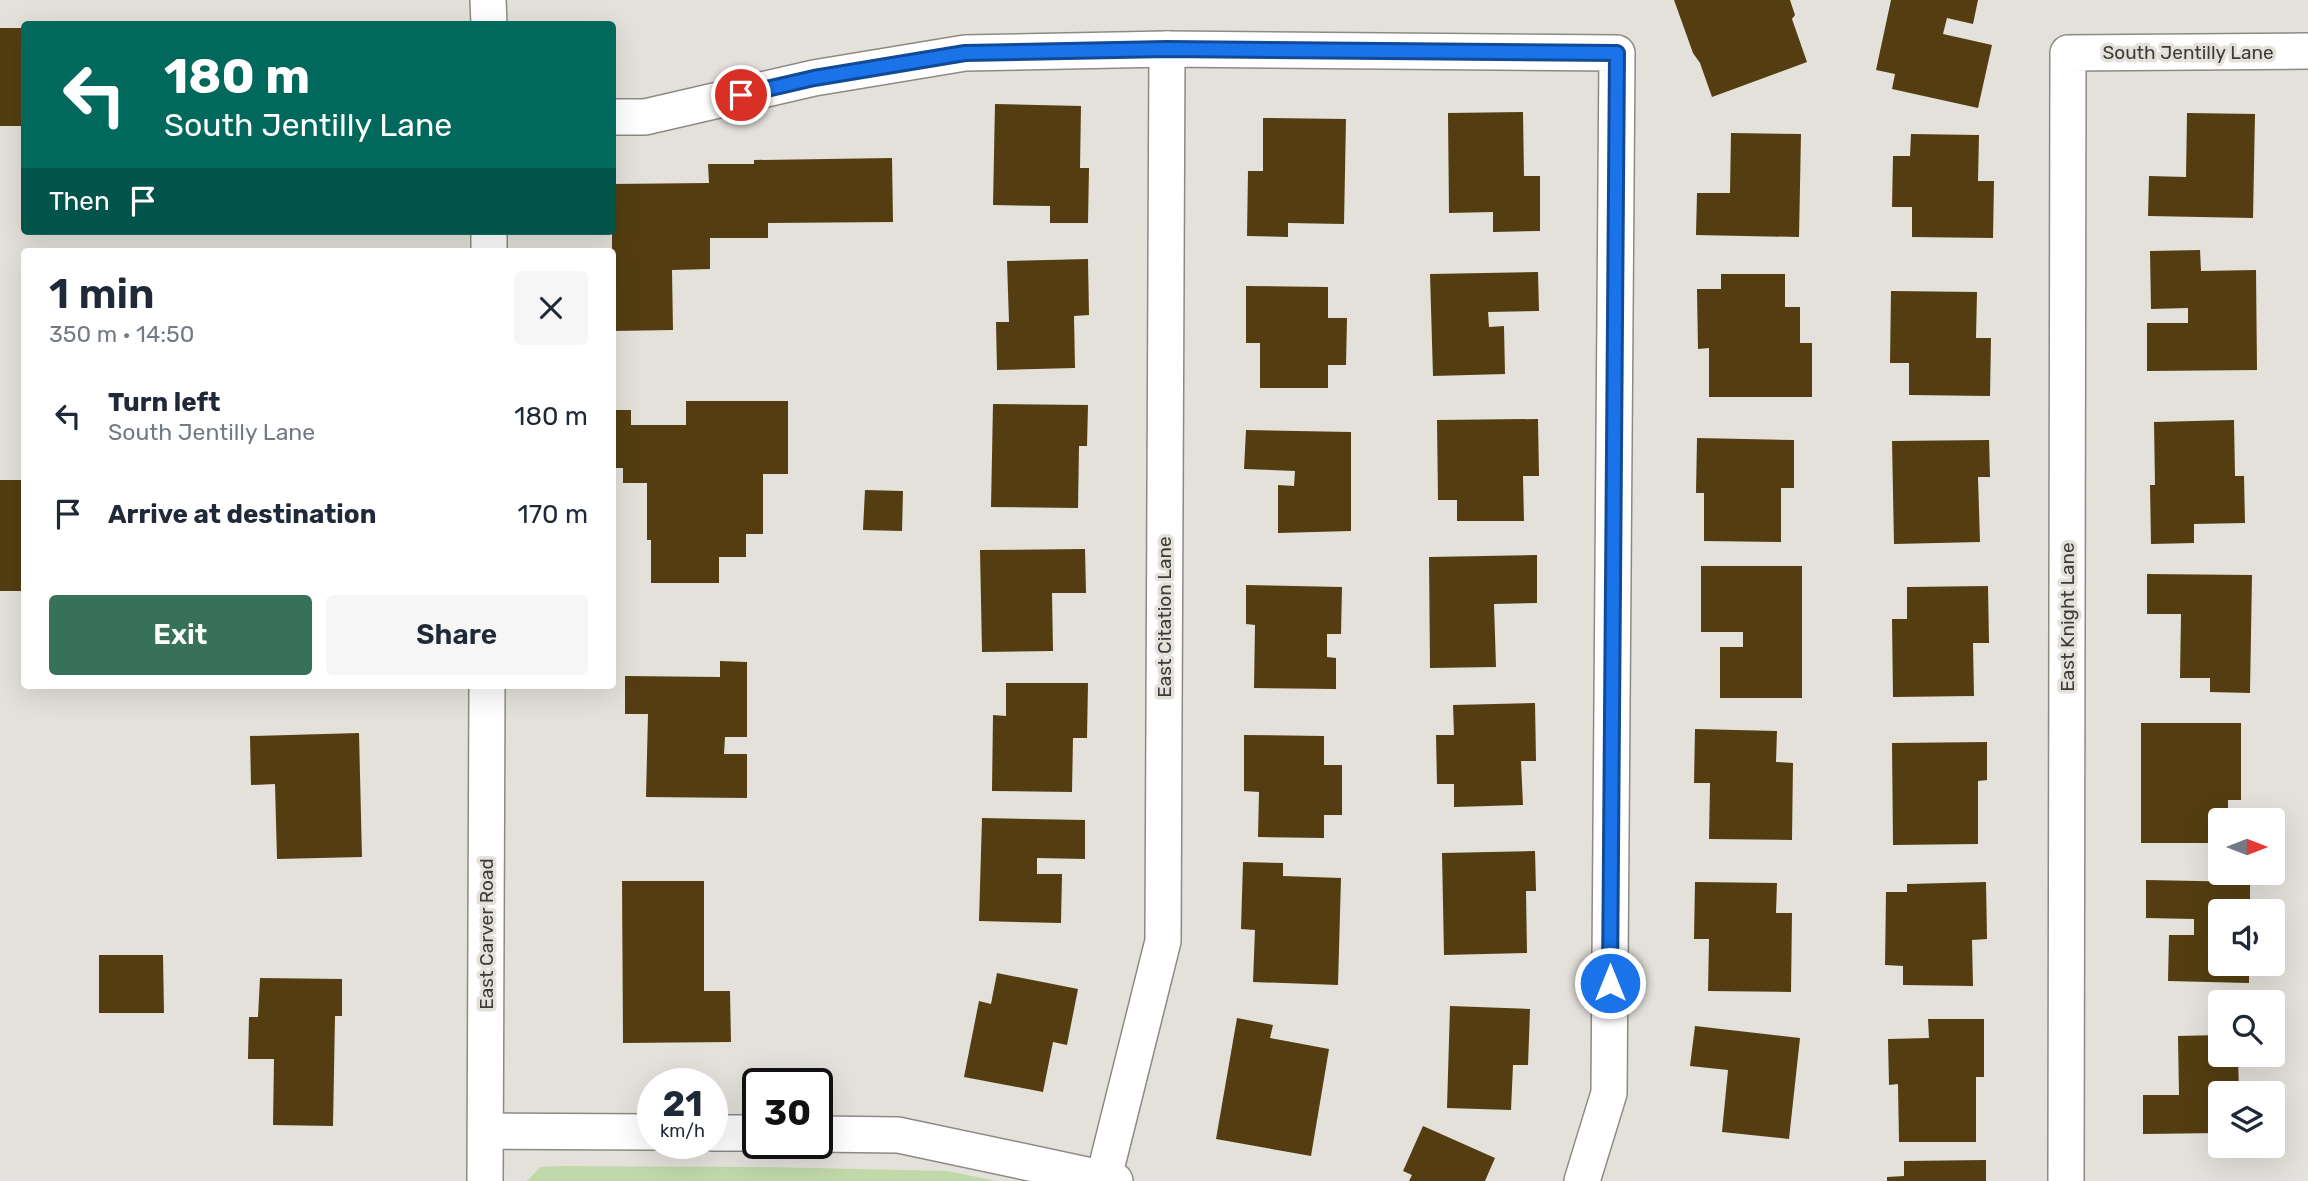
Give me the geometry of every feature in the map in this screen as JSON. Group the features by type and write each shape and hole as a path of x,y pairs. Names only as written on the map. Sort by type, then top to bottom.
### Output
{"street":[{"path":"488,0 489,21"},
{"path":"616,117 645,117 814,78 965,53 1167,49 1617,53 1609,1093 1582,1181"},
{"name":"East Citation Lane","path":"1109,1179 1163,941 1167,49"},
{"name":"South Jentilly Lane","path":"2068,53 2308,51"},
{"name":"East Knight Lane","path":"2066,1181 2068,53"},
{"name":"East Carver Road","path":"485,1181 487,689"},
{"path":"486,1131 637,1132"},
{"path":"833,1134 898,1135 1109,1179"}],"green space":[{"path":"540,1167 948,1171 996,1181 527,1181"}],"building":[{"path":"1674,0 1790,0 1795,15 1792,19 1807,62 1712,97"},
{"path":"1891,0 1978,0 1973,24 1947,18 1943,34 1992,45 1978,108 1892,89 1895,74 1876,70"},
{"path":"0,28 21,28 21,126 0,126"},
{"path":"995,104 1081,106 1080,168 1089,168 1088,223 1050,223 1050,206 993,205"},
{"path":"1523,112 1524,176 1540,176 1540,231 1493,232 1493,212 1449,213 1448,113"},
{"path":"2187,113 2255,114 2253,218 2148,216 2149,176 2186,177"},
{"path":"1263,118 1346,119 1344,224 1288,223 1288,237 1247,236 1248,171 1263,171"},
{"path":"1731,133 1801,134 1799,237 1696,235 1697,193 1730,193"},
{"path":"1911,134 1979,135 1978,181 1994,181 1993,238 1912,237 1912,207 1892,207 1893,156 1910,156"},
{"path":"892,158 893,222 768,223 768,238 710,238 710,269 672,270 673,330 616,331 616,248 612,248 612,235 616,235 616,184 709,183 708,164 754,164 754,160"},
{"path":"2200,250 2201,271 2256,270 2257,370 2147,371 2147,323 2188,323 2188,308 2151,309 2150,251"},
{"path":"1088,259 1089,315 1074,316 1075,368 997,370 996,322 1009,322 1007,261"},
{"path":"1538,272 1539,311 1488,312 1489,327 1504,326 1505,374 1433,376 1430,274"},
{"path":"1721,274 1785,274 1785,307 1800,307 1800,343 1812,343 1812,397 1709,397 1709,348 1698,349 1697,289 1721,289"},
{"path":"1246,286 1328,287 1328,318 1347,318 1346,365 1328,365 1328,388 1260,388 1260,343 1246,343"},
{"path":"1891,291 1977,292 1976,338 1991,338 1990,396 1909,395 1909,363 1890,363"},
{"path":"686,401 788,401 788,474 763,474 763,534 746,534 746,557 719,557 719,583 651,583 651,540 647,540 647,483 623,483 623,468 616,468 616,410 631,410 631,425 686,425"},
{"path":"993,404 1088,405 1087,446 1079,446 1078,508 991,507"},
{"path":"1538,419 1539,476 1523,476 1524,521 1457,521 1457,500 1438,500 1437,420"},
{"path":"2234,420 2235,476 2244,476 2245,523 2194,524 2194,543 2151,544 2150,485 2155,485 2154,422"},
{"path":"1246,430 1351,432 1351,531 1278,533 1278,485 1294,486 1295,471 1244,469"},
{"path":"1697,438 1794,440 1794,488 1781,488 1781,542 1704,541 1704,493 1696,493"},
{"path":"1989,440 1990,477 1978,477 1980,542 1894,544 1892,441"},
{"path":"0,480 21,480 21,591 0,591"},
{"path":"865,490 903,491 902,531 863,530"},
{"path":"1085,549 1086,593 1052,593 1053,651 982,652 980,550"},
{"path":"1537,555 1537,603 1494,604 1496,667 1430,668 1429,557"},
{"path":"1701,566 1802,566 1802,698 1720,698 1720,647 1743,647 1743,632 1701,632"},
{"path":"2147,574 2252,575 2250,693 2210,692 2210,678 2180,678 2181,614 2147,614"},
{"path":"1246,585 1342,587 1341,634 1327,634 1327,657 1336,658 1336,689 1254,688 1255,625 1246,624"},
{"path":"1988,586 1989,643 1973,643 1974,696 1893,697 1892,619 1907,619 1907,587"},
{"path":"720,661 747,662 747,737 725,737 724,754 747,754 747,798 646,797 648,714 625,714 625,676 720,677"},
{"path":"1006,683 1088,683 1087,738 1073,738 1072,792 992,791 993,715 1006,716"},
{"path":"1535,703 1536,761 1521,761 1523,805 1454,807 1454,784 1437,784 1436,735 1454,735 1453,705"},
{"path":"2141,723 2241,723 2241,800 2228,800 2228,808 2208,808 2208,843 2141,843"},
{"path":"1695,729 1777,731 1776,762 1793,763 1792,840 1709,839 1710,783 1694,783"},
{"path":"359,733 362,857 277,859 275,784 251,785 250,736"},
{"path":"1244,735 1324,736 1324,765 1342,765 1342,815 1324,815 1324,838 1258,837 1259,792 1244,791"},
{"path":"1987,742 1987,780 1978,781 1978,844 1893,845 1892,743"},
{"path":"982,818 1085,820 1085,859 1037,858 1037,874 1062,874 1061,923 979,921"},
{"path":"1535,851 1536,891 1526,891 1527,953 1444,955 1442,853"},
{"path":"1243,862 1283,863 1283,876 1341,878 1338,985 1253,982 1255,930 1241,929"},
{"path":"2146,880 2208,881 2208,886 2250,886 2250,899 2208,899 2208,976 2249,976 2249,983 2168,981 2169,935 2194,935 2194,919 2146,918"},
{"path":"622,881 704,881 704,991 730,991 731,1042 623,1043"},
{"path":"1695,882 1777,883 1776,913 1792,913 1791,992 1708,991 1709,939 1694,939"},
{"path":"1986,882 1987,939 1972,940 1973,986 1903,985 1903,966 1885,965 1886,892 1907,892 1907,884"},
{"path":"99,955 163,955 164,1013 99,1013"},
{"path":"997,973 1078,989 1067,1045 1053,1042 1043,1092 964,1077 979,1001 991,1004"},
{"path":"260,978 342,979 342,1016 335,1016 333,1126 273,1125 274,1059 248,1059 249,1017 258,1017"},
{"path":"1450,1006 1530,1009 1528,1065 1513,1065 1511,1110 1447,1108"},
{"path":"1237,1018 1273,1025 1270,1038 1329,1049 1311,1156 1216,1139"},
{"path":"1928,1019 1984,1019 1984,1077 1976,1077 1976,1142 1899,1142 1898,1084 1889,1085 1888,1039 1929,1038"},
{"path":"1695,1026 1800,1038 1789,1139 1722,1132 1728,1070 1690,1066"},
{"path":"2208,1035 2208,1067 2238,1067 2239,1081 2208,1081 2208,1133 2143,1134 2143,1095 2179,1095 2178,1036"},
{"path":"1423,1126 1495,1158 1485,1181 1409,1181 1412,1175 1403,1171"},
{"path":"1986,1160 1986,1181 1887,1181 1887,1177 1904,1176 1904,1161"}],"route":[{"path":"741,95 814,78 965,53 1167,49 1617,53 1610,983"}]}
